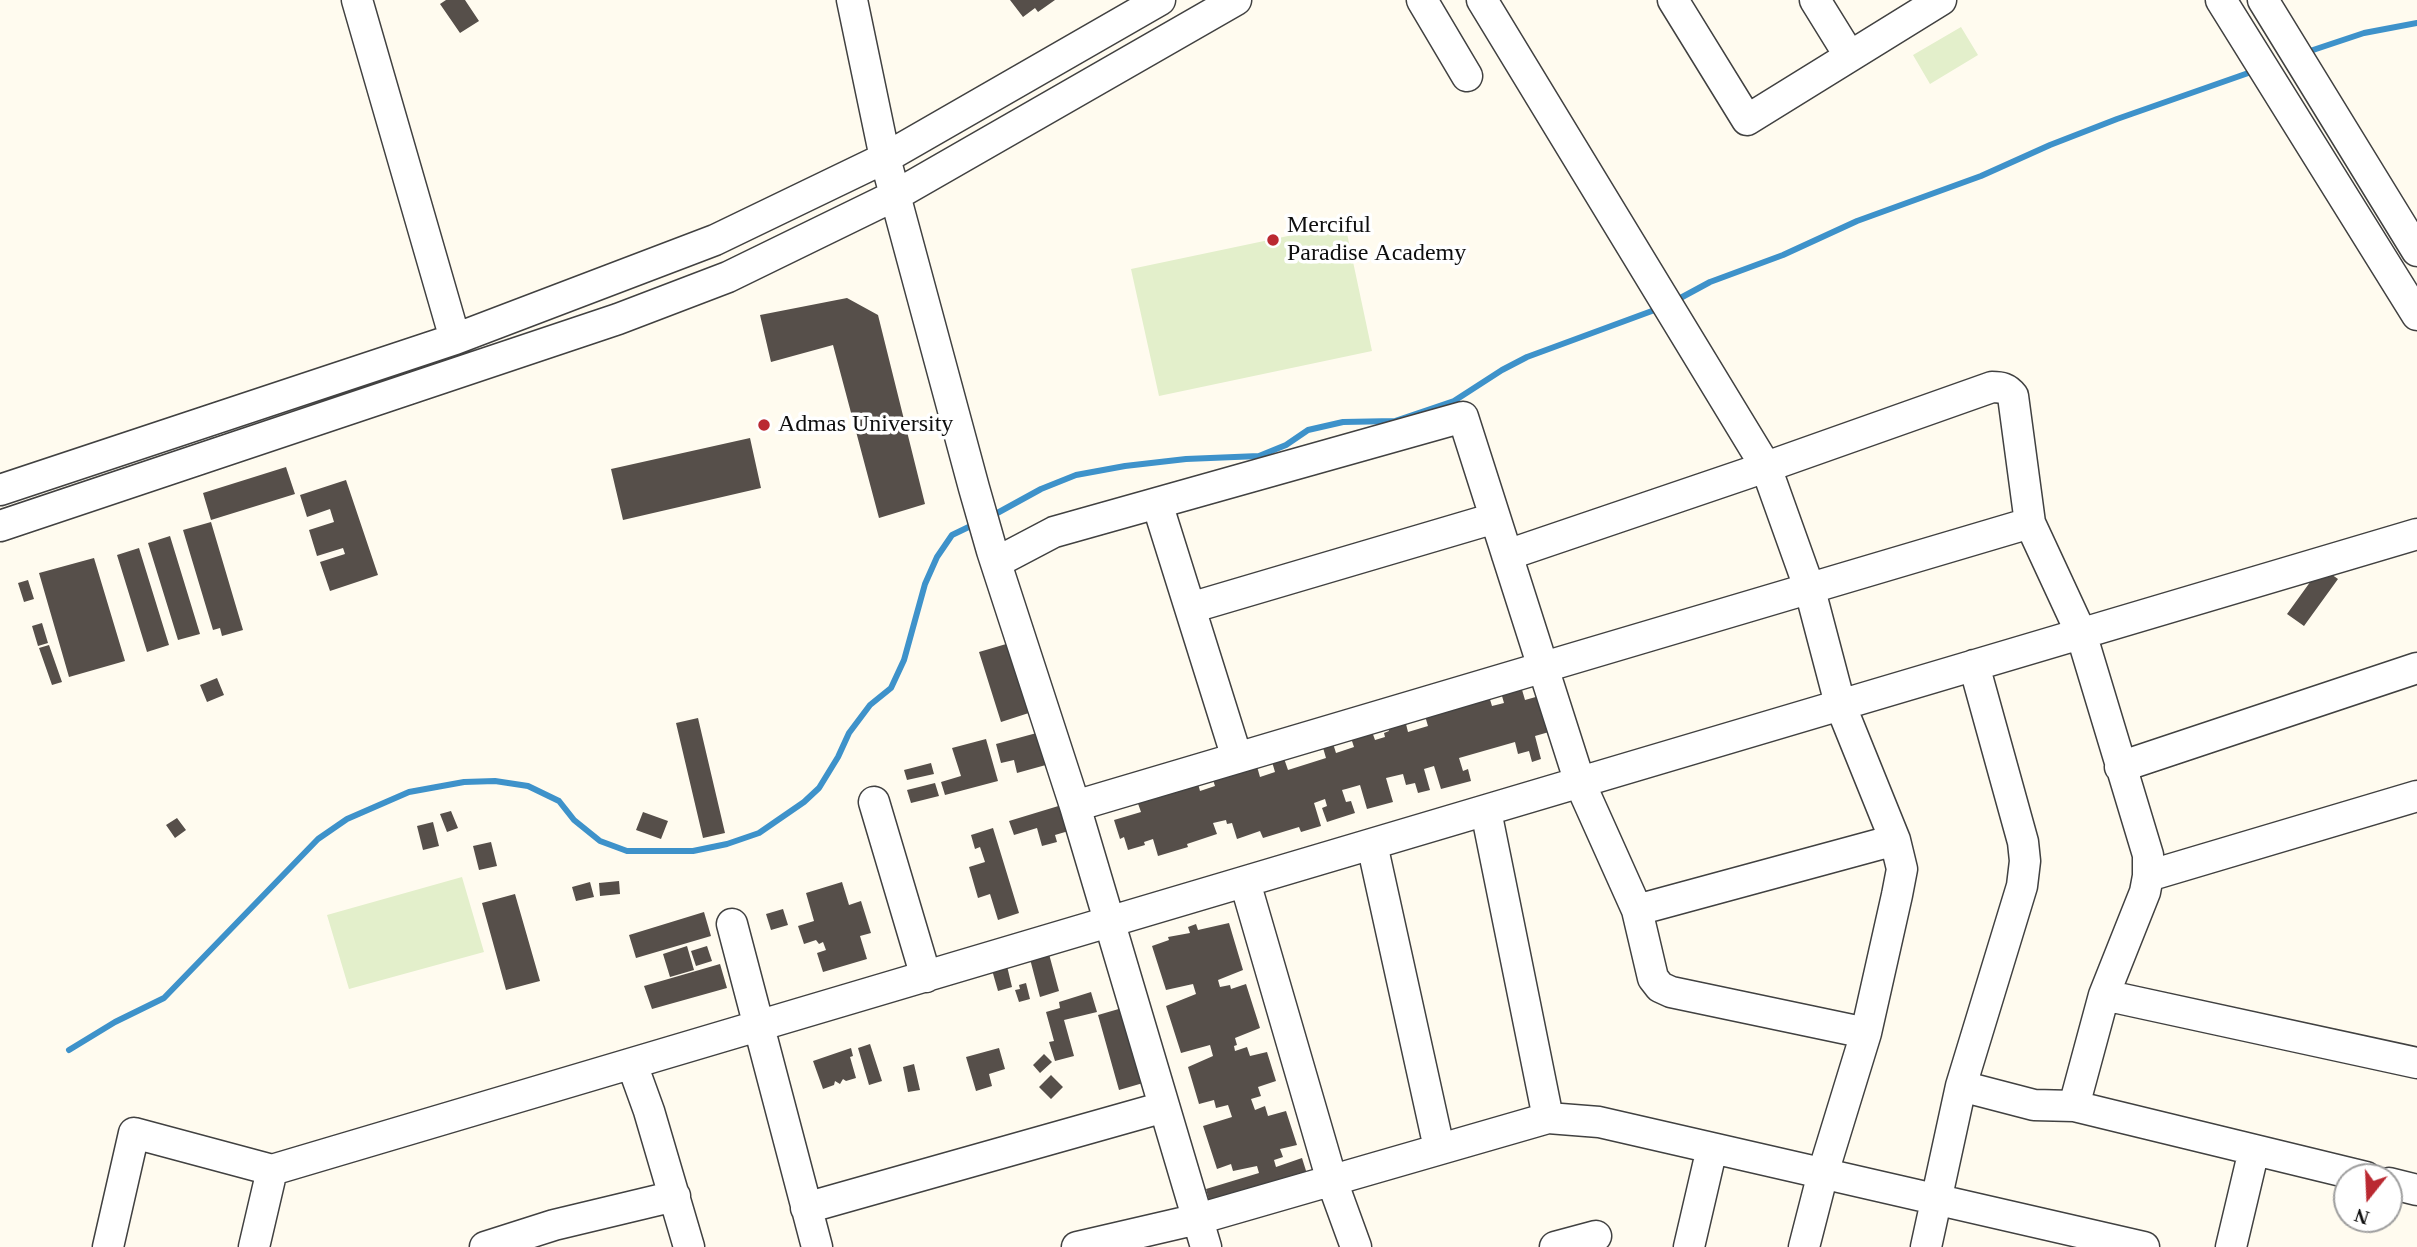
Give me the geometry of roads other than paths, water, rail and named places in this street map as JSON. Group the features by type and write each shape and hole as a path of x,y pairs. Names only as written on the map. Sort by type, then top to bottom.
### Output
{"street":[{"path":"357,0 455,339"},
{"path":"852,0 885,158 974,488 1076,806 1206,1247"},
{"path":"0,490 455,339 715,240 885,158 1160,0"},
{"path":"0,526 618,319 729,277 896,195 1200,9 1236,0"},
{"path":"1422,0 1467,76"},
{"path":"1482,0 1766,467 1810,590 1840,704 1895,840 1902,869 1866,1033 1822,1173 1804,1247"},
{"path":"1673,0 1747,120 1941,0"},
{"path":"1815,0 1849,55"},
{"path":"2221,0 2417,315"},
{"path":"2270,10 2417,251"},
{"path":"1507,555 1992,387 2001,387 2013,396 2030,523 2081,633 2148,855 2148,876 2144,892 2104,995 2074,1107"},
{"path":"995,556 1054,531 1463,417 1580,783 1637,910 1653,978 1660,987 1671,992 1866,1033"},
{"path":"1157,503 1237,758"},
{"path":"1190,608 1495,518"},
{"path":"1076,806 2030,523"},
{"path":"108,1247 134,1133 272,1170 2417,534"},
{"path":"1926,1247 1961,1086 2022,886 2025,861 2023,842 1974,665"},
{"path":"2120,767 2417,668"},
{"path":"2148,876 2417,796"},
{"path":"874,802 926,977"},
{"path":"1486,811 1548,1118"},
{"path":"1637,910 1895,840"},
{"path":"1372,844 1439,1148"},
{"path":"1245,882 1332,1181 1356,1247"},
{"path":"732,924 817,1247"},
{"path":"2104,995 2417,1063"},
{"path":"632,1063 689,1247"},
{"path":"1961,1086 2034,1105 2074,1107 2333,1169"},
{"path":"806,1208 1164,1107"},
{"path":"1077,1247 1198,1219 1548,1118 1599,1122 1937,1199 2050,1236 2144,1247"},
{"path":"1689,1247 1712,1148"},
{"path":"2231,1247 2255,1150"},
{"path":"254,1247 272,1170"},
{"path":"485,1247 556,1236 675,1196"},
{"path":"1555,1247 1596,1236"}],"waterway":[{"path":"2304,53 2364,33 2417,23"},
{"path":"1673,302 1710,282 1783,255 1857,221 1981,176 2117,119 2254,71"},
{"path":"990,517 1041,489 1076,475 1186,459 1259,456 1286,445 1308,430 1343,422 1395,421 1454,401 1527,357 1660,308"},
{"path":"69,1050 115,1022 164,998 318,839 347,819 409,792 464,782 495,781 528,786 559,801 574,820 600,841 627,851 693,851 727,844 759,833 804,802 819,788 849,733 870,705 891,688 904,660 925,584 937,557 952,535 977,523"}],"place":[{"name":"Merciful Paradise Academy","path":"1273,240"},
{"name":"Admas University","path":"764,425"}]}
